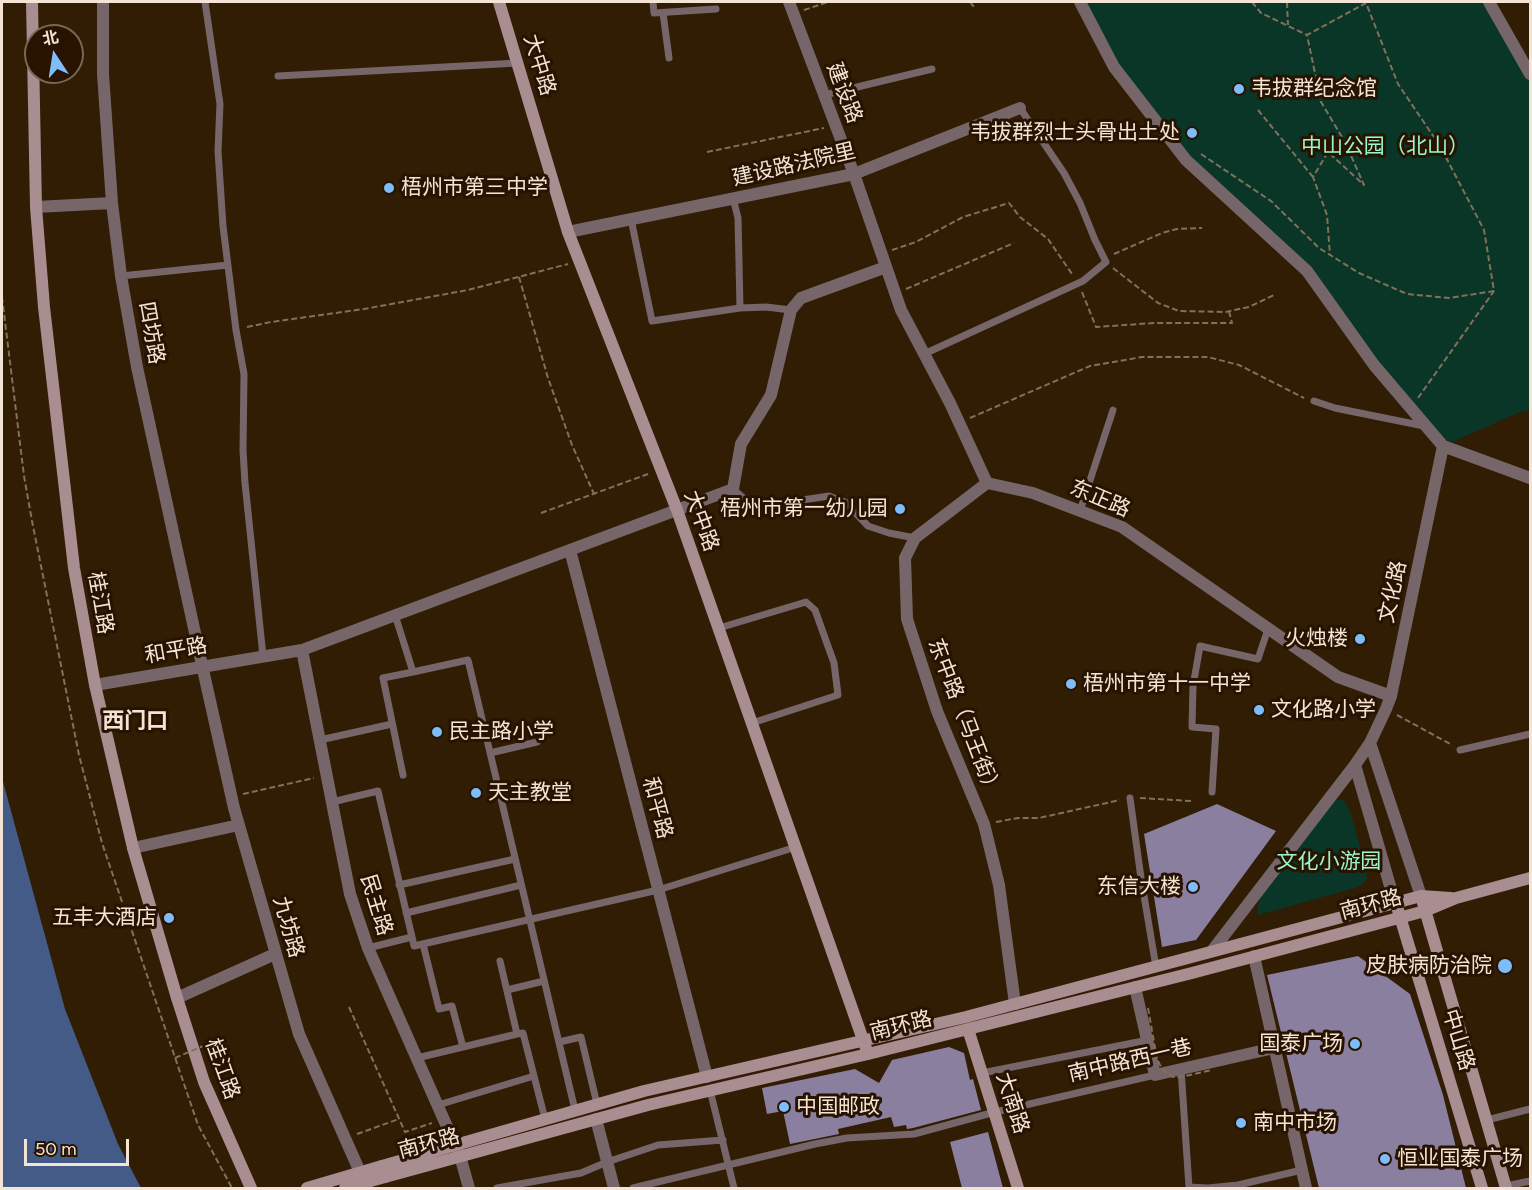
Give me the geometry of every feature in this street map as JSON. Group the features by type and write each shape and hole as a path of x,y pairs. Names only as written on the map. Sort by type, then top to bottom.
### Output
{"main road":[{"name":"桂江路","path":"32,2 36,207 44,308 74,568 95,685 133,848 177,998 204,1082 251,1188"},
{"name":"大中路","path":"500,2 568,231 677,510 865,1040 868,1054"},
{"path":"1456,898 1530,878"},
{"name":"南环路","path":"458,1151 544,1119 597,1104 1015,1004 1420,896 1456,898"},
{"name":"中山路","path":"1420,896 1506,1187"},
{"name":"南环路","path":"384,1172 458,1151 868,1054 1135,987 1425,911 1456,898"},
{"name":"中山路","path":"1395,903 1482,1188"},
{"name":"大南路","path":"968,1029 1018,1188"},
{"path":"307,1188 384,1172"},
{"path":"345,1188 384,1172"}],"street":[{"name":"四坊路","path":"103,2 103,74 112,203 121,276 137,367 202,665"},
{"name":"建设路","path":"789,2 854,174 886,267"},
{"path":"1080,2 1114,67 1186,160 1307,271 1374,365 1443,446 1530,478"},
{"path":"1489,2 1530,74"},
{"name":"建设路法院里","path":"568,231 854,174 1020,108"},
{"path":"36,207 112,203"},
{"path":"733,489 741,444 771,395 791,310 801,298 886,267 901,310 987,483 915,538"},
{"name":"文化路","path":"1355,765 1370,743 1391,696 1443,446"},
{"name":"东正路","path":"987,483 1033,493 1122,527 1338,677 1391,696"},
{"name":"和平路","path":"95,685 202,665 302,650 733,489"},
{"name":"东中路（马王街）","path":"915,538 904,558 907,619 937,711 984,824 999,885 1015,1004"},
{"name":"和平路","path":"570,550 707,1077"},
{"name":"民主路","path":"302,650 350,894 368,948 458,1151 469,1188"},
{"name":"九坊路","path":"202,665 239,825 299,1034 367,1188"},
{"path":"1370,743 1420,896"},
{"path":"1212,951 1355,765"},
{"name":"中山路","path":"1355,765 1395,903"},
{"path":"133,848 239,825"},
{"path":"177,998 275,954"},
{"path":"1254,956 1306,1188"},
{"path":"1135,987 1155,1075"},
{"name":"南中路西一巷","path":"1155,1075 1274,1048"},
{"path":"596,1119 614,1188"}],"lane":[{"path":"205,2 220,104 218,151 228,265 244,374 245,483 263,656"},
{"path":"653,2 654,13 716,9"},
{"path":"663,13 669,58"},
{"path":"278,76 518,63"},
{"path":"824,94 932,69"},
{"path":"924,354 1083,281 1106,262 1080,203 1064,174 1020,108"},
{"path":"733,198 738,218 740,308"},
{"path":"631,219 652,321 740,308 766,307 791,310"},
{"path":"121,276 228,265"},
{"path":"1314,401 1335,408 1427,427"},
{"path":"1080,511 1113,410"},
{"path":"733,489 748,502 762,506 830,496 845,502 868,526 915,538"},
{"path":"719,628 806,602 815,610 834,663 838,695 752,723"},
{"path":"395,615 413,672"},
{"path":"1212,792 1216,729 1192,727 1193,686 1200,646 1258,659 1268,629"},
{"path":"404,775 382,678 468,660 575,1110"},
{"path":"320,740 392,724"},
{"path":"1460,750 1530,734"},
{"path":"490,753 537,742"},
{"path":"332,802 378,791 414,946 658,890 796,847"},
{"path":"1130,798 1156,967"},
{"path":"399,885 515,859"},
{"path":"406,913 521,885"},
{"path":"368,948 412,938"},
{"path":"423,944 439,1009 452,1006 463,1047"},
{"path":"500,961 518,1034"},
{"path":"507,990 544,981"},
{"path":"417,1058 523,1033 544,1119"},
{"path":"559,1042 581,1037 597,1104"},
{"path":"982,1073 1148,1040"},
{"path":"1181,1069 1189,1187 1238,1185 1302,1170"},
{"name":"南中路西一巷","path":"633,1188 815,1144 847,1138 914,1134 995,1112 1155,1075"},
{"path":"438,1105 534,1076"},
{"path":"710,1090 734,1188"},
{"path":"1487,1120 1530,1109"},
{"path":"497,1188 581,1173 658,1145 723,1140"},
{"path":"1506,1187 1530,1181"}],"path":[{"path":"793,14 828,2"},
{"path":"970,2 974,7"},
{"path":"1252,2 1261,13 1307,34"},
{"path":"1287,2 1288,26"},
{"path":"1307,34 1366,3 1398,84 1440,146 1484,230 1494,291 1411,408"},
{"path":"1307,34 1321,102 1345,142 1364,185 1328,152 1313,177"},
{"path":"1258,110 1313,177 1327,215 1329,255"},
{"path":"707,152 836,126"},
{"path":"1198,152 1271,201 1319,248 1359,273 1407,294 1449,298 1494,291"},
{"path":"881,254 915,242 942,227 979,212 1009,203 1020,218 1048,239"},
{"path":"1202,228 1177,229 1162,233 1112,254 1106,262 1158,303 1179,311 1229,311 1249,307 1276,294"},
{"path":"895,294 1014,243"},
{"path":"236,330 271,322 364,309 468,290 579,261"},
{"path":"519,277 548,378 572,445 594,494"},
{"path":"2,297 24,476 80,755 102,843 198,1125 232,1188"},
{"path":"1096,327 1154,323 1232,323 1229,311"},
{"path":"959,423 1090,366 1142,357 1208,357 1239,365 1297,395 1314,401"},
{"path":"541,513 661,470"},
{"path":"1386,709 1460,750"},
{"path":"232,796 326,775"},
{"path":"984,824 1018,818 1039,818 1130,798 1191,801"},
{"path":"349,1007 405,1132 444,1118"},
{"path":"1148,1008 1157,1059 1166,1073 1173,1077 1181,1077 1212,1070"},
{"path":"175,1058 203,1046"},
{"path":"344,1138 399,1119"}],"green space":[{"name":"中山公园（北山）","path":"1079,2 1489,2 1530,74 1530,410 1520,412 1443,446 1307,271 1186,160 1114,67"},
{"name":"文化小游园","path":"1341,799 1346,803 1350,812 1366,866 1367,879 1355,888 1258,915 1257,907 1262,894 1335,800"}],"water":[{"path":"2,778 65,1009 118,1144 141,1188 2,1188"}],"building":[{"name":"东信大楼","path":"1217,804 1276,831 1196,940 1162,947 1144,834"},
{"name":"国泰广场","path":"1358,956 1410,994 1443,1095 1466,1188 1319,1188 1267,975"},
{"path":"949,1047 964,1053 970,1080 973,1079 981,1110 907,1129 906,1125 894,1127 891,1117 838,1129 839,1134 790,1144 783,1111 767,1114 762,1088 855,1069 879,1083 892,1060"},
{"path":"988,1132 1003,1188 962,1188 950,1142"}],"place":[{"name":"韦拔群纪念馆","path":"1239,89"},
{"name":"韦拔群烈士头骨出土处","path":"1192,133"},
{"name":"梧州市第三中学","path":"389,188"},
{"name":"梧州市第一幼儿园","path":"900,509"},
{"name":"火烛楼","path":"1360,639"},
{"name":"梧州市第十一中学","path":"1071,684"},
{"name":"文化路小学","path":"1259,710"},
{"name":"民主路小学","path":"437,732"},
{"name":"天主教堂","path":"476,793"},
{"name":"东信大楼","path":"1193,887"},
{"name":"五丰大酒店","path":"169,918"},
{"name":"皮肤病防治院","path":"1505,966"},
{"name":"国泰广场","path":"1355,1044"},
{"name":"中国邮政","path":"784,1107"},
{"name":"南中市场","path":"1241,1123"},
{"name":"恒业国泰广场","path":"1385,1159"}],"district":[{"name":"西门口","path":"135,722"}]}
